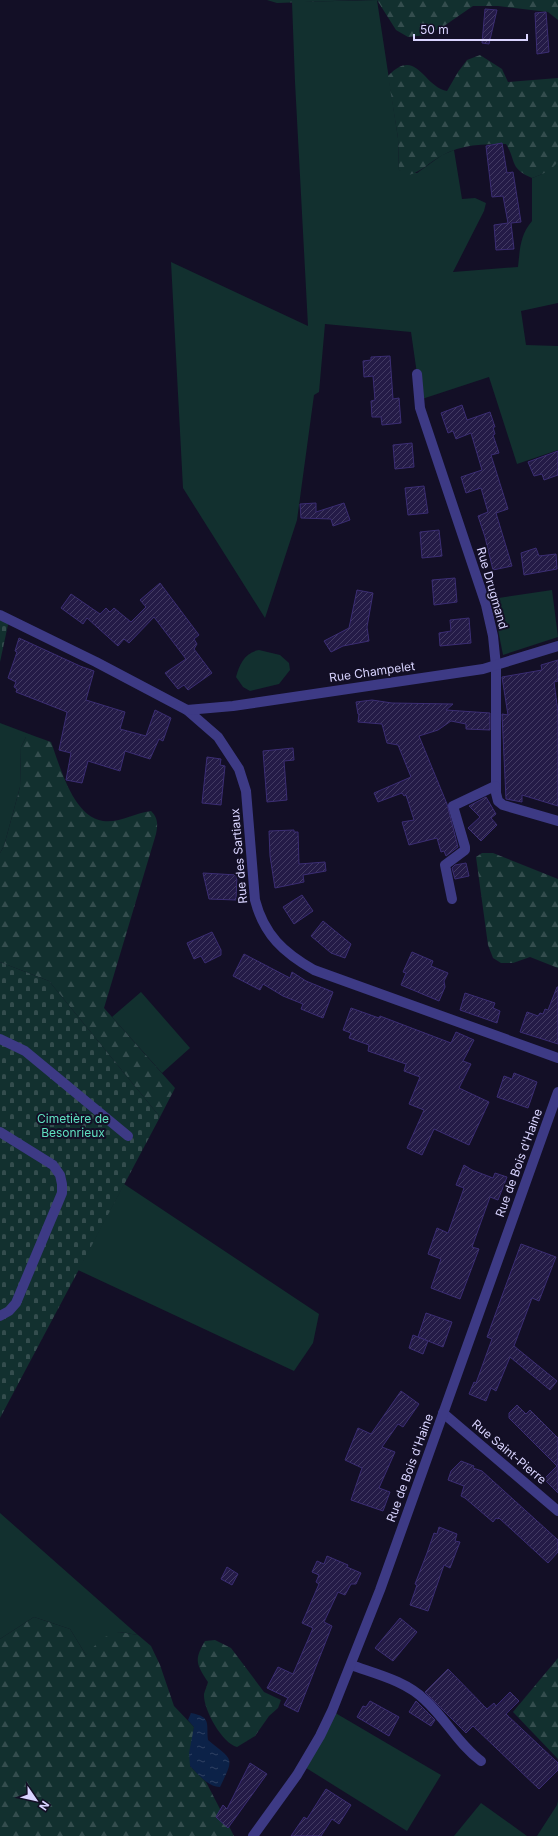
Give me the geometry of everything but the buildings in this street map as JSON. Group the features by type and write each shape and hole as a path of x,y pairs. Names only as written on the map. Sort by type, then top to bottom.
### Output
{"street":[{"name":"Rue Drugmand","path":"417,374 420,408 486,605 493,636 496,666 495,786 498,801 503,805 558,821"},
{"name":"Rue des Sartiaux","path":"0,615 96,662 187,710 218,736 240,769 248,804 257,908 259,915 266,929 286,952 314,970 558,1058"},
{"name":"Rue Champelet","path":"187,710 233,706 475,671 496,666 558,646"},
{"path":"452,899 445,865 465,850 453,806 495,786"},
{"path":"0,1039 25,1051 128,1136"},
{"name":"Rue de Bois d'Haine","path":"253,1836 297,1775 320,1736 351,1665 380,1590 558,1092"},
{"path":"0,1132 53,1165 60,1175 62,1184 62,1192 16,1303 9,1311 0,1316"},
{"name":"Rue Saint-Pierre","path":"443,1414 558,1511"},
{"path":"351,1665 412,1689 426,1700 468,1752 481,1761"}],"green space":[{"path":"267,0 358,0 277,3"},
{"path":"377,0 398,138 399,170 417,173 442,155 454,150 462,199 475,198 486,203 484,211 453,272 518,267 523,237 532,221 532,178 542,174 558,161 558,303 521,311 526,345 558,346 558,450 517,464 489,377 419,400 411,332 325,324 319,392 314,395 297,520 265,618 183,488 171,262 308,326 292,2"},
{"path":"377,0 558,0 558,20 548,12 498,6 473,6 444,26 426,35 408,37 396,30"},
{"path":"480,55 502,69 508,82 558,78 558,161 556,164 546,172 532,178 517,168 506,144 489,144 465,147 449,152 437,158 418,172 409,175 399,170 398,138 388,76 398,68 406,65 413,67 439,88 447,91 467,60"},
{"path":"552,590 558,637 503,655 492,599"},
{"path":"0,615 9,620 0,662"},
{"path":"259,650 280,655 289,663 290,670 279,684 250,691 243,687 236,677 246,656"},
{"path":"0,723 37,737 26,737 21,747 20,787 4,846 0,853"},
{"path":"26,737 37,737 51,742 69,789 83,810 93,817 103,821 115,821 151,811 156,819 156,834 104,1008 175,1088 160,1117 49,981 0,962 0,853 4,846 20,787 21,747"},
{"path":"482,853 493,853 558,879 558,968 530,957 513,963 501,963 493,958 488,945 476,857"},
{"name":"Cimetière de Besonrieux","path":"0,962 49,981 160,1117 0,1418"},
{"path":"141,992 190,1048 162,1073 112,1017"},
{"path":"124,1184 319,1314 313,1343 294,1371 78,1270"},
{"path":"0,1513 138,1635 119,1632 86,1655 70,1629 34,1617 0,1639"},
{"path":"34,1617 70,1629 86,1655 102,1638 119,1632 138,1635 151,1646 160,1665 174,1706 194,1727 190,1766 206,1782 234,1836 0,1836 0,1639"},
{"path":"215,1640 231,1648 264,1692 281,1700 278,1708 269,1716 255,1736 237,1747 225,1739 214,1725 205,1700 204,1694 208,1682 201,1671 198,1658 205,1641"},
{"path":"558,1658 558,1759 513,1712"},
{"path":"332,1711 441,1775 407,1831 303,1766"},
{"path":"558,1801 558,1836 537,1836 557,1805"},
{"path":"481,1803 527,1836 454,1836"}],"water":[{"path":"191,1713 205,1719 207,1722 208,1740 223,1752 229,1760 228,1770 220,1787 211,1785 190,1766 189,1753 194,1727 188,1720"}]}
